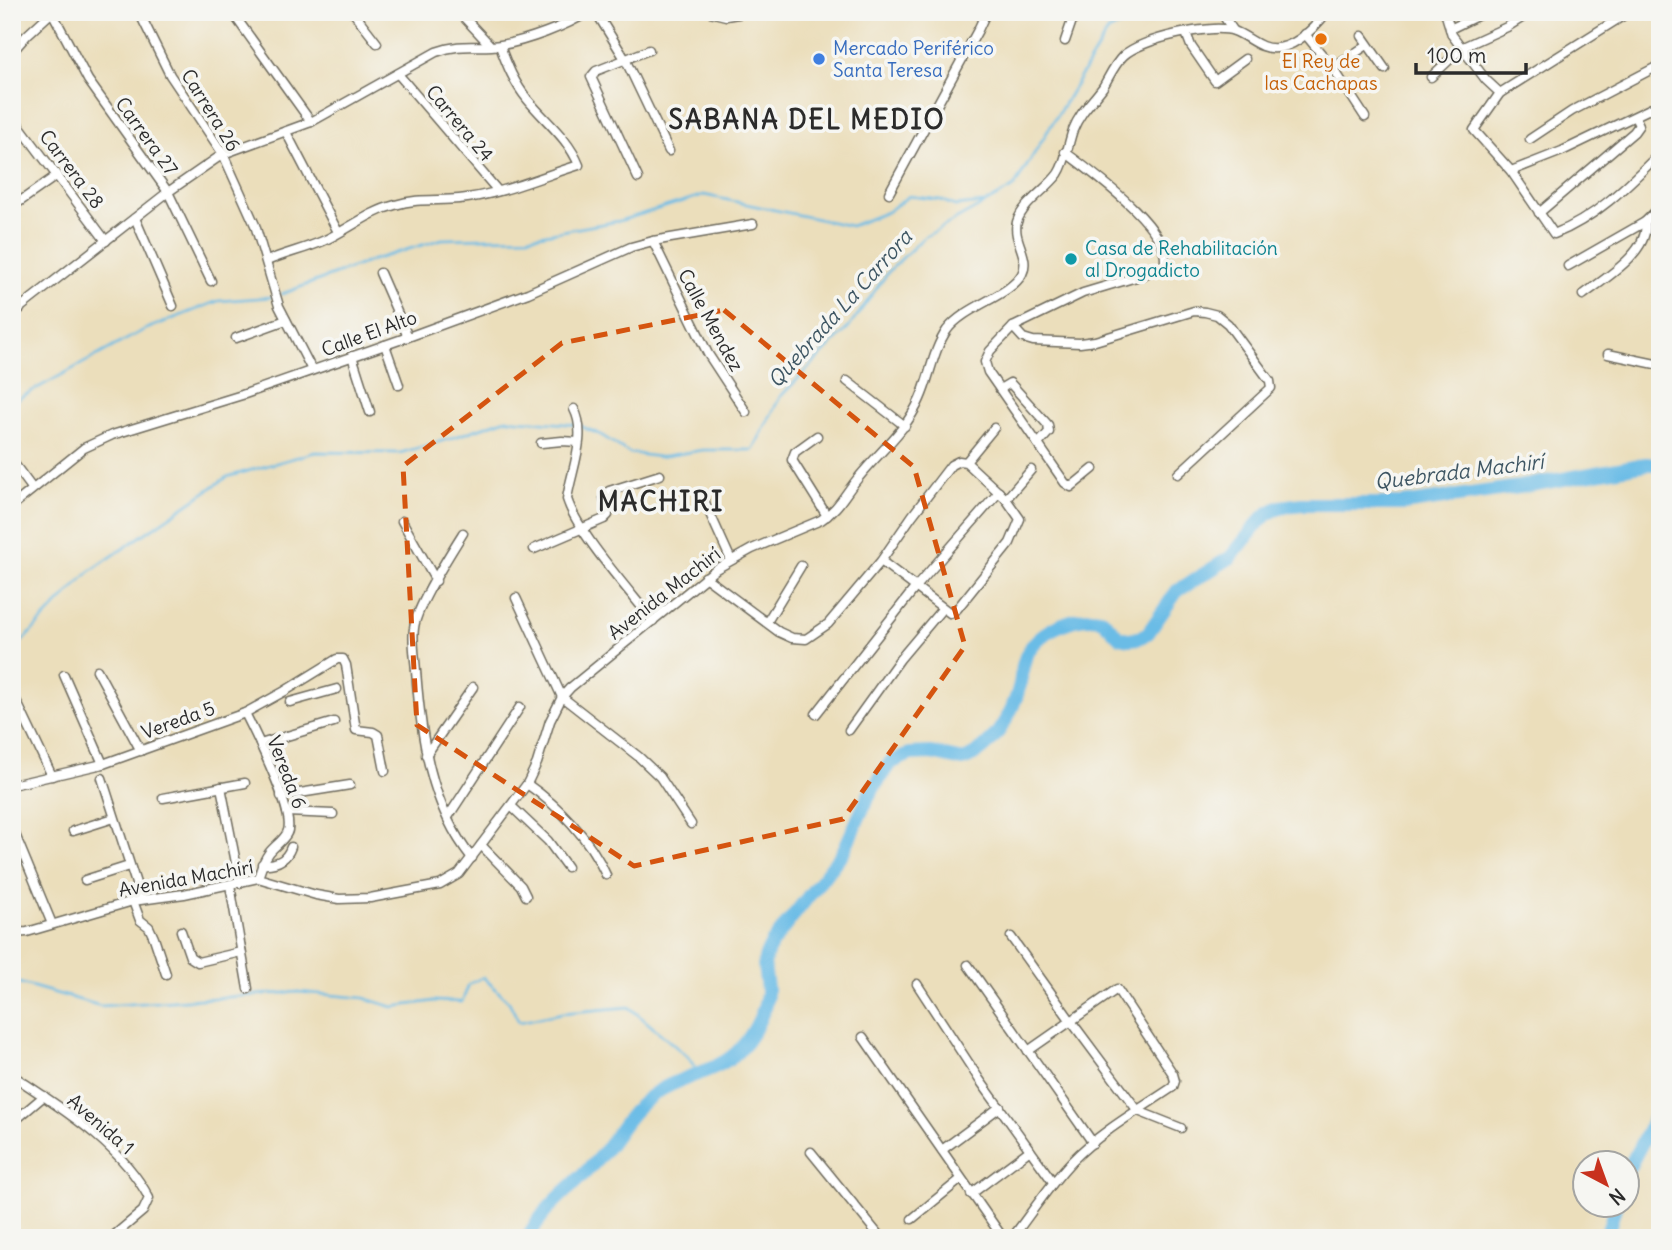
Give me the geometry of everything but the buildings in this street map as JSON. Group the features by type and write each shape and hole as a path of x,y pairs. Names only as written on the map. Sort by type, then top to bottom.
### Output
{"street":[{"path":"12,52 52,12"},
{"name":"Carrera 27","path":"52,12 88,80 168,192 211,281"},
{"name":"Carrera 26","path":"139,12 170,75 223,154 255,225 279,306 312,370"},
{"path":"232,12 311,122"},
{"path":"352,12 377,43"},
{"path":"267,261 291,250 322,241 370,214 394,205 415,200 460,199 498,191 579,165 569,146 549,120 528,100 495,45 459,12"},
{"path":"12,295 16,312 168,192 223,154 311,122 436,52 454,46 495,45 520,40 589,12"},
{"path":"596,12 625,59 669,151"},
{"path":"712,14 726,16 749,12"},
{"path":"889,193 978,30 984,17 983,12"},
{"path":"1065,41 1075,12"},
{"path":"1221,12 1233,30 1265,47 1275,49 1291,45 1327,12"},
{"path":"1445,12 1452,35 1486,80 1500,93"},
{"path":"1450,29 1485,12"},
{"path":"1431,77 1463,47 1507,27 1531,12"},
{"path":"1629,12 1500,93 1474,130 1511,170 1554,234 1569,228 1607,202 1660,153"},
{"name":"Avenida Machirí","path":"12,933 27,932 137,900 258,878 326,897 370,898 440,885 459,874 527,784 562,696 705,577 731,559 834,512 858,478 905,426 920,399 945,333 963,314 1013,284 1021,276 1025,262 1016,232 1017,222 1029,204 1059,172 1080,113 1124,55 1154,39 1186,33 1233,30"},
{"path":"1186,33 1191,46 1215,81 1245,59"},
{"path":"1305,34 1333,68 1365,117"},
{"path":"1362,36 1385,69"},
{"path":"1333,68 1367,45"},
{"path":"638,178 591,77 596,71 649,50"},
{"path":"1530,139 1572,111 1660,65"},
{"name":"Carrera 24","path":"398,74 498,191"},
{"path":"1511,170 1562,151 1660,104"},
{"name":"Carrera 28","path":"12,117 106,241"},
{"path":"1539,213 1638,129 1639,125 1634,117"},
{"path":"286,132 338,232"},
{"path":"1065,152 1147,222 1161,242 1166,258 1164,266 1156,271 1083,293 1013,327 990,351 985,362 988,372 1065,483 1071,487 1093,469"},
{"path":"12,207 56,176"},
{"path":"1568,266 1645,222 1660,207"},
{"path":"135,218 173,306"},
{"path":"1583,295 1634,254 1647,230 1645,222"},
{"name":"Calle El Alto","path":"12,506 84,448 98,441 408,337 528,293 631,247 653,240 753,224"},
{"name":"Calle Mendez","path":"653,240 708,354 747,412"},
{"path":"380,272 408,337"},
{"path":"1013,327 1023,338 1058,343 1095,341 1194,311 1217,316 1228,324 1270,381 1271,388 1178,474"},
{"path":"236,338 286,320"},
{"path":"384,345 399,386"},
{"path":"1608,354 1660,365"},
{"path":"352,356 370,412"},
{"path":"846,381 905,426"},
{"path":"1000,389 1010,383 1048,425 1049,432 1038,444"},
{"path":"574,409 579,418 579,431 567,499 582,528 653,621"},
{"path":"966,462 994,428"},
{"path":"817,436 795,452 792,460 827,516"},
{"path":"541,443 562,440 578,442"},
{"path":"12,461 32,488"},
{"path":"705,577 779,632 792,638 806,639 817,634 845,606 951,465 959,461 966,462 1006,499 1020,519 1010,543 957,609 950,613 881,561"},
{"path":"1006,499 1031,470"},
{"path":"534,549 608,515 604,497 608,491 660,475"},
{"path":"816,714 915,588 999,492"},
{"path":"702,496 731,559"},
{"path":"402,521 436,581"},
{"path":"463,533 442,566 414,627 426,755 441,806 461,845 472,858"},
{"path":"767,622 801,566"},
{"path":"516,598 562,696 639,757 660,778 691,824"},
{"path":"849,730 900,659 942,609"},
{"name":"Vereda 5","path":"12,785 103,764 245,713 337,659 343,659 346,665 356,730 378,735 385,771"},
{"path":"97,670 141,751"},
{"path":"64,675 103,764"},
{"path":"310,676 315,695"},
{"path":"426,755 473,687"},
{"path":"290,702 337,689"},
{"path":"14,696 52,776"},
{"path":"448,817 520,707"},
{"name":"Vereda 6","path":"245,713 281,796 289,825 287,834 262,864 258,878"},
{"path":"260,744 334,722"},
{"path":"102,778 129,866 140,920 149,927 166,974"},
{"path":"163,798 246,783"},
{"path":"527,784 580,834 606,874"},
{"path":"281,796 349,785"},
{"path":"221,787 240,883"},
{"path":"511,806 548,841 567,867"},
{"path":"287,812 333,814"},
{"path":"73,831 114,818"},
{"path":"12,827 52,924"},
{"path":"481,845 521,886 526,895"},
{"path":"262,864 282,861 291,847"},
{"path":"85,880 129,866"},
{"path":"230,885 248,989"},
{"path":"181,931 190,957 198,962 242,951"},
{"path":"1011,937 1138,1111 1181,1128"},
{"path":"968,965 1093,1143"},
{"path":"917,984 1053,1182"},
{"path":"1012,1238 1053,1182 1074,1159 1172,1087 1175,1081 1117,989 1028,1051"},
{"path":"863,1037 1003,1238"},
{"name":"Avenida 1","path":"12,1074 87,1128 119,1157 142,1184 149,1198 143,1211 111,1238"},
{"path":"12,1123 44,1096"},
{"path":"942,1150 1000,1107"},
{"path":"971,1194 1030,1150"},
{"path":"811,1152 881,1238"},
{"path":"912,1219 961,1179"}],"highlighted area":[{"path":"724,310 914,467 965,646 843,819 634,866 417,725 403,466 562,343"}],"waterway":[{"name":"Quebrada La Carrora","path":"12,652 89,572 227,477 315,452 400,453 506,419 578,425 601,435 629,453 659,457 703,450 753,450 780,397 849,327 889,271 923,238 1014,187 1108,31 1148,12"},
{"path":"282,294 373,260 442,239 528,237 619,221 704,195 851,226 887,212 909,196 941,200 955,206 983,203"},
{"path":"12,402 144,330 218,301 271,297"},
{"name":"Quebrada Machirí","path":"528,1238 545,1212 593,1165 645,1101 665,1087 722,1063 742,1047 763,1012 767,996 764,966 768,950 843,852 869,795 890,763 910,754 931,753 963,760 984,748 1007,718 1017,695 1028,652 1051,630 1072,621 1093,618 1103,620 1119,637 1139,638 1148,633 1177,591 1231,557 1259,522 1280,507 1302,504 1403,504 1646,464 1660,464"},
{"path":"12,981 101,1006 298,992 364,998 393,1007 435,1001 462,1002 469,984 483,977 509,1002 519,1022 562,1013 629,1007 688,1057 694,1066"},
{"path":"1639,1148 1660,1108"},
{"path":"1606,1238 1612,1218"}],"place":[{"name":"El Rey de las Cachapas","path":"1321,39"},
{"name":"Mercado Periférico Santa Teresa","path":"819,59"},
{"name":"Casa de Rehabilitación al Drogadicto","path":"1071,259"}],"district":[{"name":"SABANA DEL MEDIO","path":"807,120"},
{"name":"MACHIRI","path":"661,502"}]}
